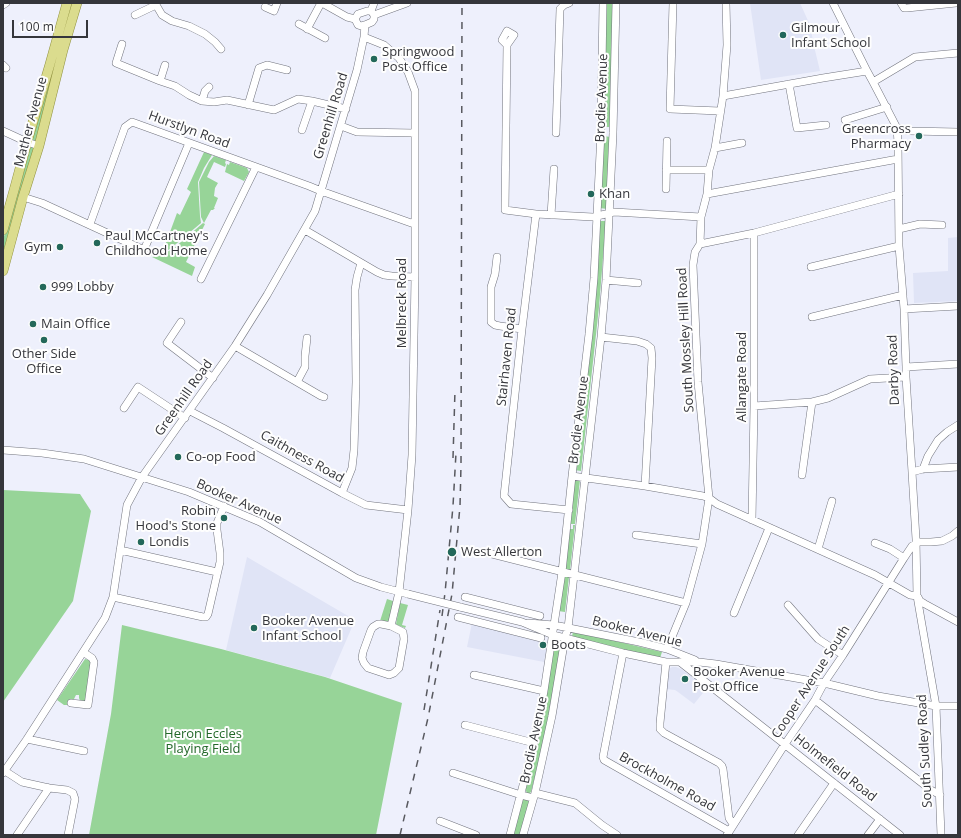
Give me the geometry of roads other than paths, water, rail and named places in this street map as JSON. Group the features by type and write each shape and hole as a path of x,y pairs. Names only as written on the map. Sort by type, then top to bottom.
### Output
{"main road":[{"name":"Mather Avenue","path":"3,230 67,3"},
{"name":"Mather Avenue","path":"3,271 6,250 39,146 63,50 77,3"}],"street":[{"path":"265,7 274,11 277,3"},
{"path":"307,29 322,3 347,17 355,19 358,25 361,26 372,22 374,19 372,13 374,3"},
{"path":"355,19 358,14 372,13 407,3"},
{"path":"556,133 560,9 569,3"},
{"name":"Brodie Avenue","path":"510,835 534,743 553,635 562,572 589,334 594,278 601,132 603,3"},
{"name":"Brodie Avenue","path":"523,835 534,795 552,716 568,628 601,337 610,214 616,3"},
{"path":"673,3 670,110 720,111"},
{"name":"South Mossley Hill Road","path":"667,649 686,603 702,544 709,498 698,382 694,265 695,252 700,244 701,217 707,194 709,170 715,148 723,96 727,45 726,3"},
{"name":"Darby Road","path":"833,3 896,128 898,143 899,246 904,309 906,376 916,543 917,596"},
{"path":"902,4 904,8 906,8 956,3"},
{"path":"135,15 156,4 162,15 172,21 189,26 205,34 221,49"},
{"path":"299,24 325,38"},
{"name":"Greenhill Road","path":"4,772 105,618 112,597 127,506 142,477 235,346 267,295 315,211 357,70 365,25"},
{"name":"Melbreck Road","path":"364,37 384,45 399,58 408,72 415,91 412,455 408,510 399,592 391,626"},
{"path":"122,44 116,62 175,86 188,95 202,101 214,102 227,100 274,110 298,99 346,109"},
{"path":"507,45 505,210 536,214 594,218 614,212 701,217"},
{"path":"873,82 916,58 958,53"},
{"path":"160,81 165,65"},
{"path":"248,105 260,68 267,65 287,70"},
{"path":"723,96 867,71"},
{"path":"789,84 796,128 826,125"},
{"path":"202,101 205,91 209,87"},
{"path":"302,130 312,101"},
{"path":"845,120 887,108"},
{"name":"Hurstlyn Road","path":"90,224 125,127 132,122 414,224"},
{"path":"341,126 356,132 415,132"},
{"path":"896,128 910,131 958,132"},
{"path":"3,131 39,146"},
{"path":"898,143 910,131"},
{"path":"601,132 613,133"},
{"path":"666,189 667,141"},
{"path":"23,197 42,203 90,224 144,250 189,143"},
{"path":"715,148 742,143"},
{"path":"707,194 898,159"},
{"path":"201,279 256,167"},
{"path":"551,215 554,169"},
{"path":"666,170 709,170"},
{"path":"700,244 754,233 899,194"},
{"name":"Stairhaven Road","path":"536,214 504,496 511,504 569,510"},
{"path":"899,229 920,224 942,225"},
{"path":"304,230 384,275 414,277"},
{"name":"Allangate Road","path":"752,520 754,406 754,233"},
{"path":"811,267 899,246"},
{"path":"494,261 495,274 491,287 491,322 495,325 522,329"},
{"path":"342,493 352,468 354,450 356,382 355,290 361,263"},
{"path":"606,280 638,283"},
{"path":"812,317 903,295"},
{"path":"904,309 958,306"},
{"path":"181,322 167,343 213,378"},
{"path":"601,337 637,341 646,344 651,348 652,358 645,486"},
{"path":"297,382 305,367 307,338"},
{"path":"235,346 324,397"},
{"path":"906,367 958,364"},
{"path":"754,406 812,402 828,398 870,379 906,376"},
{"path":"124,408 138,387 185,418"},
{"path":"802,475 812,402"},
{"name":"Caithness Road","path":"190,411 366,505 408,510"},
{"path":"923,470 928,456 938,440 958,425"},
{"name":"Booker Avenue","path":"3,450 42,453 84,459 189,492 260,522 356,578 372,584 522,622 554,624 667,649 699,662"},
{"path":"912,472 958,467"},
{"path":"572,476 645,486 709,498 716,504 875,575 910,595 917,596 920,601 958,622"},
{"path":"818,550 832,500"},
{"path":"112,597 205,617 208,614 220,562 217,530 224,506"},
{"path":"734,612 769,528"},
{"path":"916,543 942,541 952,536 958,530"},
{"path":"636,534 702,544"},
{"path":"875,542 904,558"},
{"name":"Cooper Avenue South","path":"728,833 815,700 824,682 889,584 904,558 912,546 916,543"},
{"path":"120,550 217,572"},
{"path":"488,553 686,603"},
{"name":"South Sudley Road","path":"917,596 936,706 941,835"},
{"path":"465,597 540,616"},
{"path":"788,605 818,639 843,655"},
{"path":"499,627 504,607"},
{"path":"458,617 538,637 537,629"},
{"name":"Booker Avenue","path":"522,622 553,635 623,653 666,662 699,662"},
{"path":"378,624 391,626 403,632 404,639 399,668 394,673 389,674 368,668 362,658 373,627 378,624"},
{"path":"75,701 88,705 94,662 92,658 83,652"},
{"name":"Brockholme Road","path":"623,653 603,757 604,760 728,833"},
{"path":"666,662 660,728 664,733 722,766 729,818 733,824"},
{"name":"Holmefield Road","path":"680,662 900,835"},
{"path":"699,662 824,682 878,696 936,706 958,706"},
{"path":"474,675 544,691"},
{"path":"815,700 931,790 940,795"},
{"path":"465,725 534,743"},
{"path":"27,739 84,751"},
{"path":"4,772 22,782 49,788 68,790 73,793 75,799 68,835"},
{"path":"453,773 521,795 534,795 575,804 617,835"},
{"path":"798,835 834,783"},
{"path":"17,835 49,788"},
{"path":"868,835 880,820"},
{"path":"440,821 476,835"}],"railway":[{"path":"400,835 428,718 452,594 460,506 462,3"},
{"path":"453,458 455,390"},
{"path":"442,616 453,506 456,453"},
{"path":"424,710 440,610"}],"place":[{"name":"Gilmour Infant School","path":"783,35"},
{"name":"Springwood Post Office","path":"374,59"},
{"name":"Greencross Pharmacy","path":"919,136"},
{"name":"Khan","path":"591,194"},
{"name":"Paul McCartney's Childhood Home","path":"97,243"},
{"name":"Gym","path":"60,247"},
{"name":"999 Lobby","path":"43,287"},
{"name":"Main Office","path":"33,324"},
{"name":"Other Side Office","path":"44,340"},
{"name":"Co-op Food","path":"178,457"},
{"name":"Robin Hood's Stone","path":"224,518"},
{"name":"Londis","path":"141,542"},
{"name":"West Allerton","path":"452,552"},
{"name":"Booker Avenue Infant School","path":"254,628"},
{"name":"Boots","path":"543,645"},
{"name":"Booker Avenue Post Office","path":"685,679"}],"park label":[{"name":"Heron Eccles Playing Field","path":"203,742"}]}
